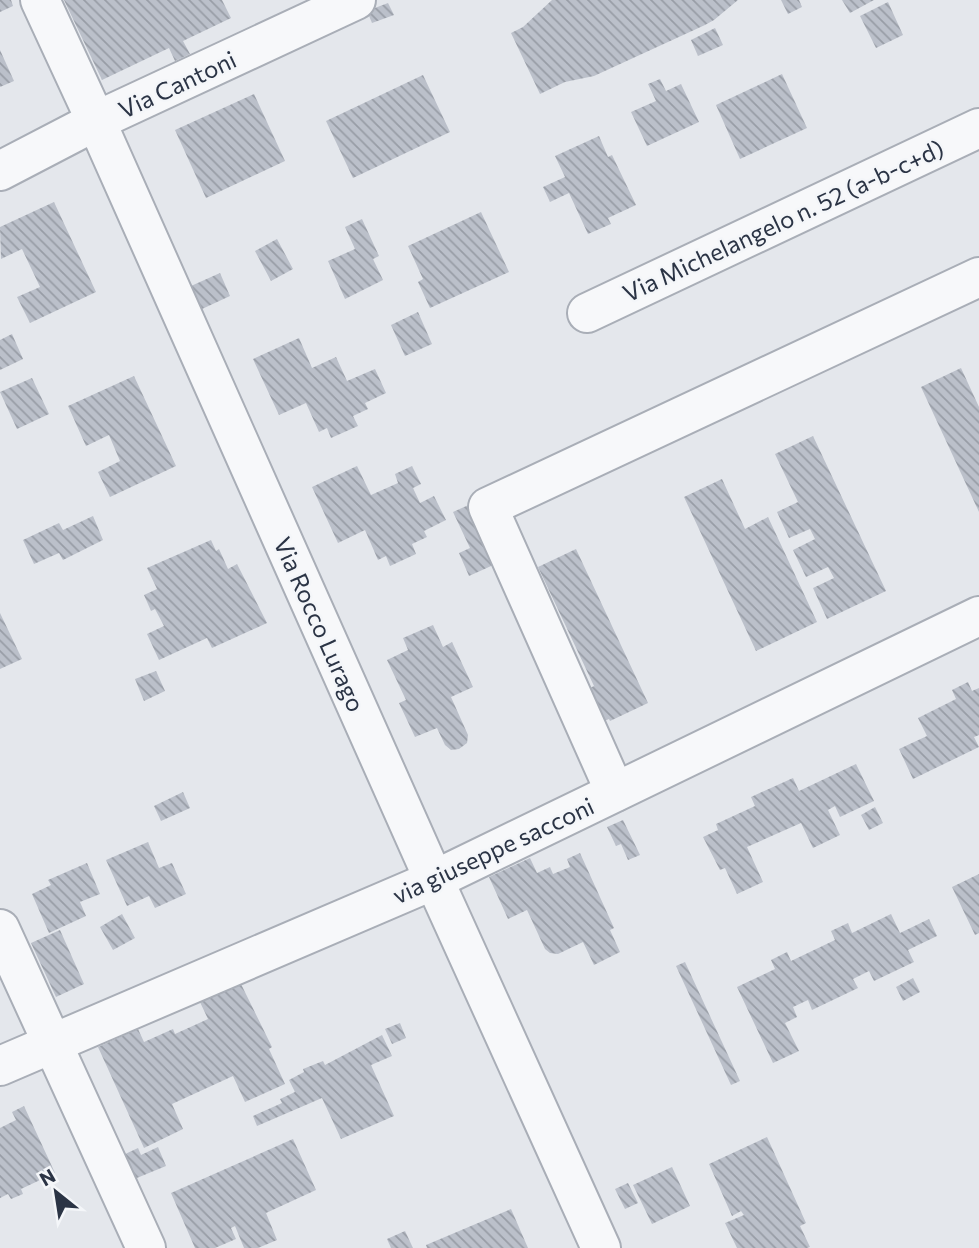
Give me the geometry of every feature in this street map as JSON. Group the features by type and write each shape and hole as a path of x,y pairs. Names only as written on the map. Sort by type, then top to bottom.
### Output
{"street":[{"name":"Via Rocco Lurago","path":"40,0 433,880 601,1248"},
{"name":"Via Cantoni","path":"0,171 96,121 356,0"},
{"name":"Via Michelangelo n. 52 (a-b-c+d)","path":"587,313 979,128"},
{"path":"615,792 488,507 979,277"},
{"name":"via giuseppe sacconi","path":"0,1066 433,880 979,616"},
{"path":"0,929 146,1248"}],"building":[{"path":"0,0 11,0 13,6 0,12"},
{"path":"64,0 222,0 231,18 183,41 190,54 175,61 169,48 102,80"},
{"path":"552,0 738,0 705,25 594,76 565,82 540,94 511,33 523,27"},
{"path":"781,0 799,0 802,7 788,14"},
{"path":"842,0 874,0 850,13"},
{"path":"888,2 903,35 876,48 860,16"},
{"path":"388,3 394,15 372,23 367,11"},
{"path":"715,28 723,45 698,56 691,40"},
{"path":"0,50 14,81 0,87"},
{"path":"782,74 807,128 740,159 716,105"},
{"path":"423,75 450,132 353,178 326,121"},
{"path":"660,79 666,91 681,84 699,122 647,146 631,112 656,101 648,84"},
{"path":"254,94 285,161 206,198 175,130"},
{"path":"599,136 608,157 612,155 636,205 608,218 611,224 588,234 569,193 550,202 543,187 565,177 555,156"},
{"path":"54,202 96,292 30,323 17,297 40,287 22,249 1,259 0,227"},
{"path":"481,212 509,272 430,308 418,282 423,279 408,246"},
{"path":"362,219 379,256 373,259 383,280 345,299 328,261 355,249 345,227"},
{"path":"277,239 293,269 271,281 255,251"},
{"path":"220,273 230,296 202,309 191,286"},
{"path":"418,312 432,344 405,356 391,325"},
{"path":"12,334 23,359 0,370 0,340"},
{"path":"299,338 312,368 336,357 347,381 375,369 386,393 365,403 368,409 353,416 358,426 331,438 327,428 319,432 306,403 279,415 253,359"},
{"path":"961,368 979,407 979,512 921,387"},
{"path":"134,376 176,466 110,497 98,472 120,461 109,435 86,446 68,406"},
{"path":"32,378 49,414 17,429 0,392"},
{"path":"813,436 886,591 827,619 813,588 834,578 828,567 806,577 793,550 815,539 810,529 789,538 777,512 798,502 775,454"},
{"path":"357,466 371,495 398,483 395,474 412,466 421,484 413,488 420,503 434,496 446,520 424,531 427,537 412,544 416,554 390,566 386,556 378,560 365,530 338,543 312,487"},
{"path":"722,479 745,529 768,517 817,622 756,651 684,497"},
{"path":"473,503 500,562 469,576 459,553 470,548 453,512"},
{"path":"93,516 103,540 63,560 59,553 34,564 23,540 59,523 63,530"},
{"path":"211,540 216,551 219,549 228,569 237,564 267,623 212,648 207,638 159,660 147,634 164,626 155,609 151,611 144,595 157,589 147,568"},
{"path":"576,549 648,703 588,728 574,696 594,686 538,567"},
{"path":"0,613 22,659 0,669"},
{"path":"433,625 443,647 452,642 473,687 451,697 468,735 467,743 459,749 451,750 445,745 437,728 415,737 399,703 406,700 387,660 408,650 403,638"},
{"path":"156,671 165,691 144,701 135,679"},
{"path":"968,682 972,691 979,688 979,735 974,737 979,747 913,779 899,749 927,736 918,718 956,699 952,690"},
{"path":"856,764 874,801 840,817 835,806 828,810 840,835 813,848 801,823 747,847 763,882 737,894 725,868 720,870 703,837 718,830 716,824 755,806 751,797 793,778 799,791"},
{"path":"183,792 190,808 161,821 154,806"},
{"path":"875,807 883,823 869,830 861,815"},
{"path":"623,820 640,855 628,860 621,844 616,846 607,827"},
{"path":"148,842 159,868 172,863 186,894 155,908 149,896 127,906 106,860"},
{"path":"580,853 614,928 610,930 620,952 594,965 583,942 558,954 545,949 527,910 508,919 489,877 530,858 537,873 550,867 553,874 570,867 567,859"},
{"path":"87,863 100,894 80,902 86,916 49,933 32,894 51,885 48,880"},
{"path":"979,874 979,933 975,935 952,887"},
{"path":"122,914 135,938 113,950 100,927"},
{"path":"891,914 900,933 929,919 937,936 908,950 914,962 874,981 869,971 853,979 858,988 812,1010 808,1000 793,1007 797,1017 785,1023 799,1051 773,1063 737,987 775,969 771,960 787,952 791,961 835,940 831,931 848,923 852,933"},
{"path":"60,930 84,984 56,997 31,943"},
{"path":"685,962 740,1081 731,1085 676,966"},
{"path":"913,978 920,992 903,1001 896,987"},
{"path":"240,982 272,1047 269,1049 285,1084 245,1102 233,1076 172,1104 183,1129 144,1148 98,1047 138,1029 144,1042 173,1029 175,1034 208,1019 199,1000"},
{"path":"400,1023 406,1038 392,1044 385,1029"},
{"path":"382,1035 392,1056 371,1065 394,1116 341,1139 322,1098 257,1126 253,1116 282,1103 280,1099 295,1092 289,1080 304,1072 303,1069 323,1061 325,1065"},
{"path":"24,1106 55,1173 21,1189 23,1194 11,1199 8,1194 0,1198 0,1128 16,1120 12,1112"},
{"path":"767,1137 806,1223 800,1226 810,1247 737,1248 725,1223 744,1215 741,1211 732,1216 709,1164"},
{"path":"293,1139 316,1190 266,1213 277,1240 258,1248 244,1248 235,1226 231,1228 236,1239 215,1248 195,1248 171,1193"},
{"path":"158,1147 166,1166 132,1180 121,1156 138,1148 141,1155"},
{"path":"672,1167 690,1206 652,1224 633,1185"},
{"path":"628,1183 638,1203 625,1209 615,1189"},
{"path":"511,1209 528,1248 427,1248 426,1245"},
{"path":"405,1231 413,1248 391,1248 387,1239"}]}
